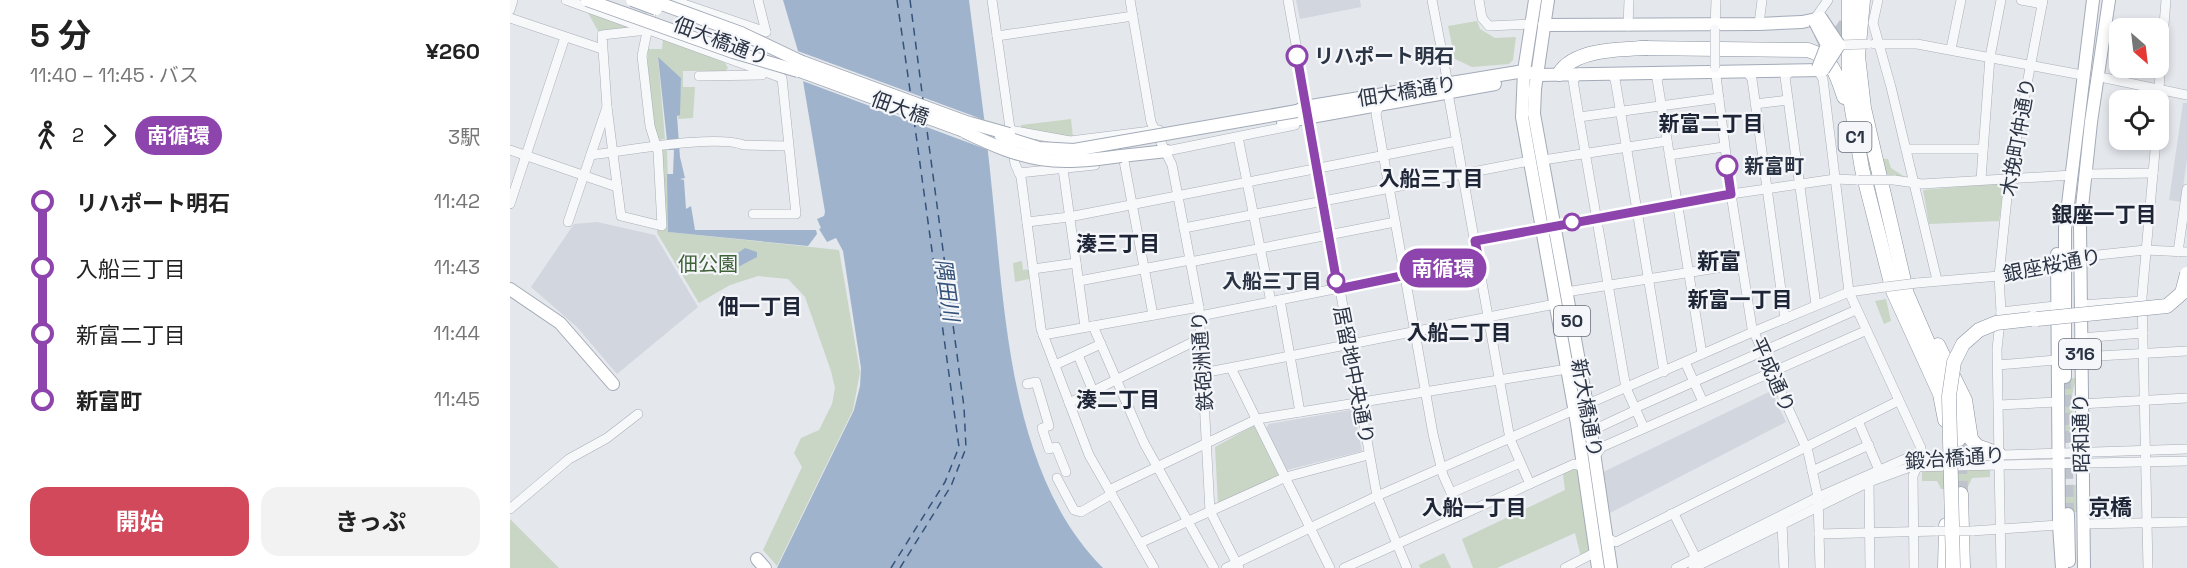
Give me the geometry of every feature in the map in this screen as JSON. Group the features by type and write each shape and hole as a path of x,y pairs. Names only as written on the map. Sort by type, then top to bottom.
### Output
{"highway":[{"name":"C1","path":"1858,2 1854,76 1854,133 1887,270 1898,303 1940,394 1953,440 1952,398 1911,307 1854,76 1863,40 1858,2"},
{"path":"1559,74 1566,66 1590,54 1640,48 1823,45"},
{"path":"1640,48 1802,49 1815,52 1826,58 1836,73 1854,133"},
{"name":"C1","path":"1854,76 1894,220 1900,261"},
{"path":"1854,76 1877,196 1900,285"},
{"path":"1894,220 1916,300 1965,400 1971,439 1977,446 1999,459"},
{"path":"1953,568 1949,385 1954,362 1963,344 1979,330 2002,322 2167,306 2182,293 2187,274"},
{"path":"1945,568 1946,493"},
{"path":"1961,494 1964,568"}],"main road":[{"path":"587,0 733,52 800,66"},
{"name":"佃大橋通り","path":"609,0 800,66"},
{"name":"佃大橋通り","path":"632,0 800,66"},
{"path":"652,0 741,33 800,66"},
{"name":"新大橋通り","path":"1535,0 1521,106 1529,161 1566,292 1587,405 1611,568"},
{"name":"新大橋通り","path":"1548,0 1534,114 1543,160 1547,227 1556,304 1598,568"},
{"name":"昭和通り","path":"2068,377 2068,258 2065,229 2077,141 2082,75 2093,0"},
{"name":"昭和通り","path":"2077,141 2084,122 2101,0"},
{"name":"昭和通り","path":"2062,568 2059,525 2055,306 2068,258 2080,226 2091,145 2091,122 2109,0"},
{"name":"昭和通り","path":"2091,145 2098,123 2116,0"},
{"path":"1544,25 1715,27 1818,19"},
{"path":"1818,19 1823,45 1820,70"},
{"path":"1818,19 1839,45"},
{"path":"1823,45 1839,45"},
{"path":"1820,70 1839,45"},
{"name":"佃大橋","path":"800,66 968,128 1004,137"},
{"name":"佃大橋通り","path":"1004,137 1038,155 1074,156 1283,122 1304,115 1524,75 1820,70"},
{"name":"佃大橋通り","path":"1004,137 1039,148 1074,150 1379,105 1448,88"},
{"path":"968,128 1065,144 1155,131"},
{"path":"968,128 1005,152 1037,160 1074,162 1167,151"},
{"name":"昭和通り","path":"2068,258 2080,305 2084,568"},
{"path":"510,289 560,323 613,384"},
{"path":"2069,568 2072,513 2076,568"}],"street":[{"path":"510,10 513,0"},
{"path":"566,0 767,75 782,78 796,214 753,214"},
{"path":"649,30 602,35 602,49 621,216 662,226 661,146 650,126 642,56 649,30 652,0"},
{"path":"672,0 766,32 758,0"},
{"path":"992,0 997,36 1004,137 1019,173 1043,335 1089,456 1154,568"},
{"name":"鉄砲洲通り","path":"1131,0 1151,122 1167,151 1178,195 1199,312 1210,511 1238,566"},
{"name":"居留地中央通り","path":"1287,0 1304,115 1316,168 1368,455 1377,496 1407,568"},
{"path":"1432,0 1510,440 1530,484"},
{"path":"1479,0 1482,18 1490,26 1531,24"},
{"path":"1628,26 1629,0"},
{"name":"平成通り","path":"1716,0 1715,70 1724,147 1753,332 1806,447 1818,502 1820,568"},
{"path":"1759,24 1762,0"},
{"path":"1818,19 1828,0"},
{"path":"1878,0 1873,24 1937,280"},
{"path":"1951,49 1961,0"},
{"path":"1981,179 1990,57 2001,0"},
{"path":"2021,0 2042,2"},
{"path":"2159,89 2166,0"},
{"name":"木挽町仲通り","path":"2001,568 1999,276 2009,178 2042,2"},
{"path":"997,36 1133,16"},
{"path":"510,18 602,49"},
{"path":"510,204 565,37"},
{"path":"1839,45 1863,40 1878,44 1917,44 2031,63 2082,75"},
{"path":"1820,70 1823,79 1849,292 1865,331 1921,448 1922,456 1913,476 1914,568"},
{"path":"1790,71 1785,77 1816,305"},
{"path":"1747,72 1752,79 1765,189 1785,319"},
{"path":"1580,73 1573,80 1595,218 1626,388 1644,428"},
{"path":"1610,73 1615,79 1664,372"},
{"path":"1662,73 1658,78 1676,203 1702,354"},
{"path":"699,76 767,75"},
{"path":"2105,78 2187,95"},
{"path":"1579,117 1719,98"},
{"path":"1755,104 1788,99"},
{"path":"1379,105 1376,114 1383,155 1441,468 1461,515"},
{"path":"1004,137 1070,141 1143,130 1155,131 1296,106 1304,115 1238,137 1167,151"},
{"path":"568,222 607,107"},
{"path":"1238,137 1261,248 1290,356 1300,412"},
{"path":"591,155 682,144 738,141 744,145 788,146"},
{"path":"1027,222 1070,217 1457,141"},
{"path":"1543,160 1667,141"},
{"path":"1670,155 1724,147"},
{"path":"1906,149 1983,148"},
{"path":"510,150 617,187"},
{"path":"2148,568 2142,301 2155,150"},
{"path":"1019,173 1063,169 1123,158 1153,315"},
{"path":"1184,228 1529,161"},
{"path":"1063,169 1078,281 1089,327 1101,344 1156,467 1214,568"},
{"path":"2087,174 2153,173"},
{"path":"1475,241 1676,203 1835,179 1894,180 1922,184 1981,179 2073,176"},
{"path":"2182,252 2187,189"},
{"path":"1078,281 1395,222"},
{"name":"銀座桜通り","path":"1226,568 1238,566 1377,496 1849,292 1937,280 1999,276 2068,258 2145,250 2182,252"},
{"path":"1043,335 1153,315 1199,312 1276,301 1479,260"},
{"path":"1033,269 1076,263"},
{"path":"1566,292 1742,264"},
{"path":"2080,305 2142,301"},
{"path":"1203,373 1489,319 1556,304"},
{"path":"2001,312 2055,306"},
{"path":"1591,431 1694,381 1856,310"},
{"path":"1595,456 1602,447 1865,331"},
{"path":"2080,338 2143,333"},
{"path":"1069,403 1201,338"},
{"path":"1055,365 1101,344"},
{"path":"2080,357 2187,351"},
{"path":"1078,355 1093,391"},
{"path":"1998,364 2056,360"},
{"path":"1685,362 1703,402"},
{"path":"1231,368 1330,568"},
{"path":"1027,384 1036,382 1049,426 1042,428 1049,449 1056,447 1062,475 1074,510 1081,512 1110,492 1156,467 1257,419 1567,369"},
{"path":"2080,404 2187,398"},
{"path":"1607,538 1616,542 1898,401"},
{"path":"1999,405 2057,402"},
{"path":"510,509 569,459 607,438 638,414"},
{"path":"1858,421 1880,470"},
{"path":"1812,471 1869,445"},
{"name":"鍛冶橋通り","path":"1694,566 1907,458 1922,456 1999,459 2058,458 2144,450 2187,449"},
{"path":"1140,543 1286,477 1368,455"},
{"name":"鍛冶橋通り","path":"2082,457 2187,461"},
{"name":"鍛冶橋通り","path":"1676,568 1694,566 1782,523 1818,502 1869,482 1917,466 1999,459"},
{"path":"1451,494 1520,463"},
{"path":"1344,568 1574,464 1583,467"},
{"path":"1869,482 1870,568"},
{"path":"1671,514 1675,516 1694,566"},
{"path":"2083,524 2187,522"},
{"path":"1782,523 1784,568"},
{"path":"1819,534 1972,531 2000,527 2059,525"},
{"path":"1565,568 1596,552"}],"shaded area":[{"path":"1296,0 1360,0 1361,7 1300,19"},
{"path":"2183,103 2187,103 2187,159 2181,202 2169,200"},
{"path":"597,222 655,235 698,307 617,374 577,327 531,287 574,224"},
{"path":"1771,391 1786,422 1608,514 1601,473"},
{"path":"1351,410 1354,412 1362,451 1287,470 1266,428 1269,424"}],"green space":[{"path":"588,13 628,27 629,30 598,31"},
{"path":"1477,21 1480,29 1495,38 1516,37 1513,60 1509,64 1472,67 1455,59 1448,26"},
{"path":"663,37 725,63 728,68 725,71 683,71 683,87 695,87 693,118 678,119 681,78 658,58 665,139 657,140 649,95 648,49 662,49"},
{"path":"1071,119 1073,138 1021,130 1021,125"},
{"name":"佃公園","path":"667,147 669,232 839,250 860,372 853,410 777,566 763,550 802,467 794,453 801,438 819,430 832,404 835,388 831,371 805,297 788,279 758,276 730,285 699,303 657,233 658,149"},
{"path":"1854,158 1888,159 1891,168 1905,177 1857,175"},
{"path":"2000,183 2004,186 1999,221 1929,224 1923,190"},
{"path":"1022,261 1023,270 1029,269 1029,279 1015,282 1013,263"},
{"path":"1886,299 1891,321 1884,324 1875,301"},
{"path":"2076,378 2072,395 2073,433 2063,433 2061,379"},
{"path":"1255,425 1282,475 1218,504 1215,447"},
{"path":"1576,467 1579,468 1593,551 1581,557 1575,533 1497,568 1473,568 1462,539 1565,490 1563,474"},
{"path":"1922,470 1990,470 1990,477 1972,478 1967,489 1941,489 1937,481 1922,481"},
{"path":"2067,485 2078,485 2078,512 2064,513"},
{"path":"510,519 559,568 510,568"},
{"path":"1444,553 1451,568 1420,568 1419,565"}],"water":[{"name":"隅田川","path":"783,0 969,0 1008,340 1018,391 1030,440 1048,487 1072,530 1103,568 777,568 854,410 860,386 861,368 843,251 836,238 827,242 819,229 821,228 817,219 824,216 825,212 798,51"},
{"path":"658,57 681,78 680,115 677,116 680,157 685,178 680,179 684,180 686,209 691,206 695,230 816,230 817,234 808,246 668,232 667,174 673,174 674,150 668,150"},
{"path":"745,248 757,252 757,257 738,267 720,264 719,260 731,258"}],"pier":[{"path":"795,50 987,121 991,151 800,80"}],"ferry route":[{"path":"897,0 911,97"},
{"path":"910,0 923,100"},
{"path":"891,568 945,482 959,447 914,120"},
{"path":"900,568 951,486 966,448 964,407 926,123"}],"tunnel":[{"path":"1817,42 1841,31 1852,14"},
{"path":"2065,377 2068,514"},
{"path":"1959,439 1961,494"}],"bus line":[{"name":"南循環","path":"1297,56 1338,289 1479,260 1475,241 1731,194 1727,166"}],"place":[{"name":"リハポート明石","path":"1297,56"},
{"name":"新富町","path":"1727,166"},
{"name":"入船三丁目","path":"1336,281"}],"district":[{"name":"新富二丁目","path":"1711,124"},
{"name":"入船三丁目","path":"1431,179"},
{"name":"銀座一丁目","path":"2104,215"},
{"name":"湊三丁目","path":"1118,244"},
{"name":"新富","path":"1719,261"},
{"name":"新富一丁目","path":"1740,300"},
{"name":"佃一丁目","path":"760,307"},
{"name":"入船二丁目","path":"1459,333"},
{"name":"湊二丁目","path":"1118,400"},
{"name":"京橋","path":"2110,507"},
{"name":"入船一丁目","path":"1474,508"}]}
